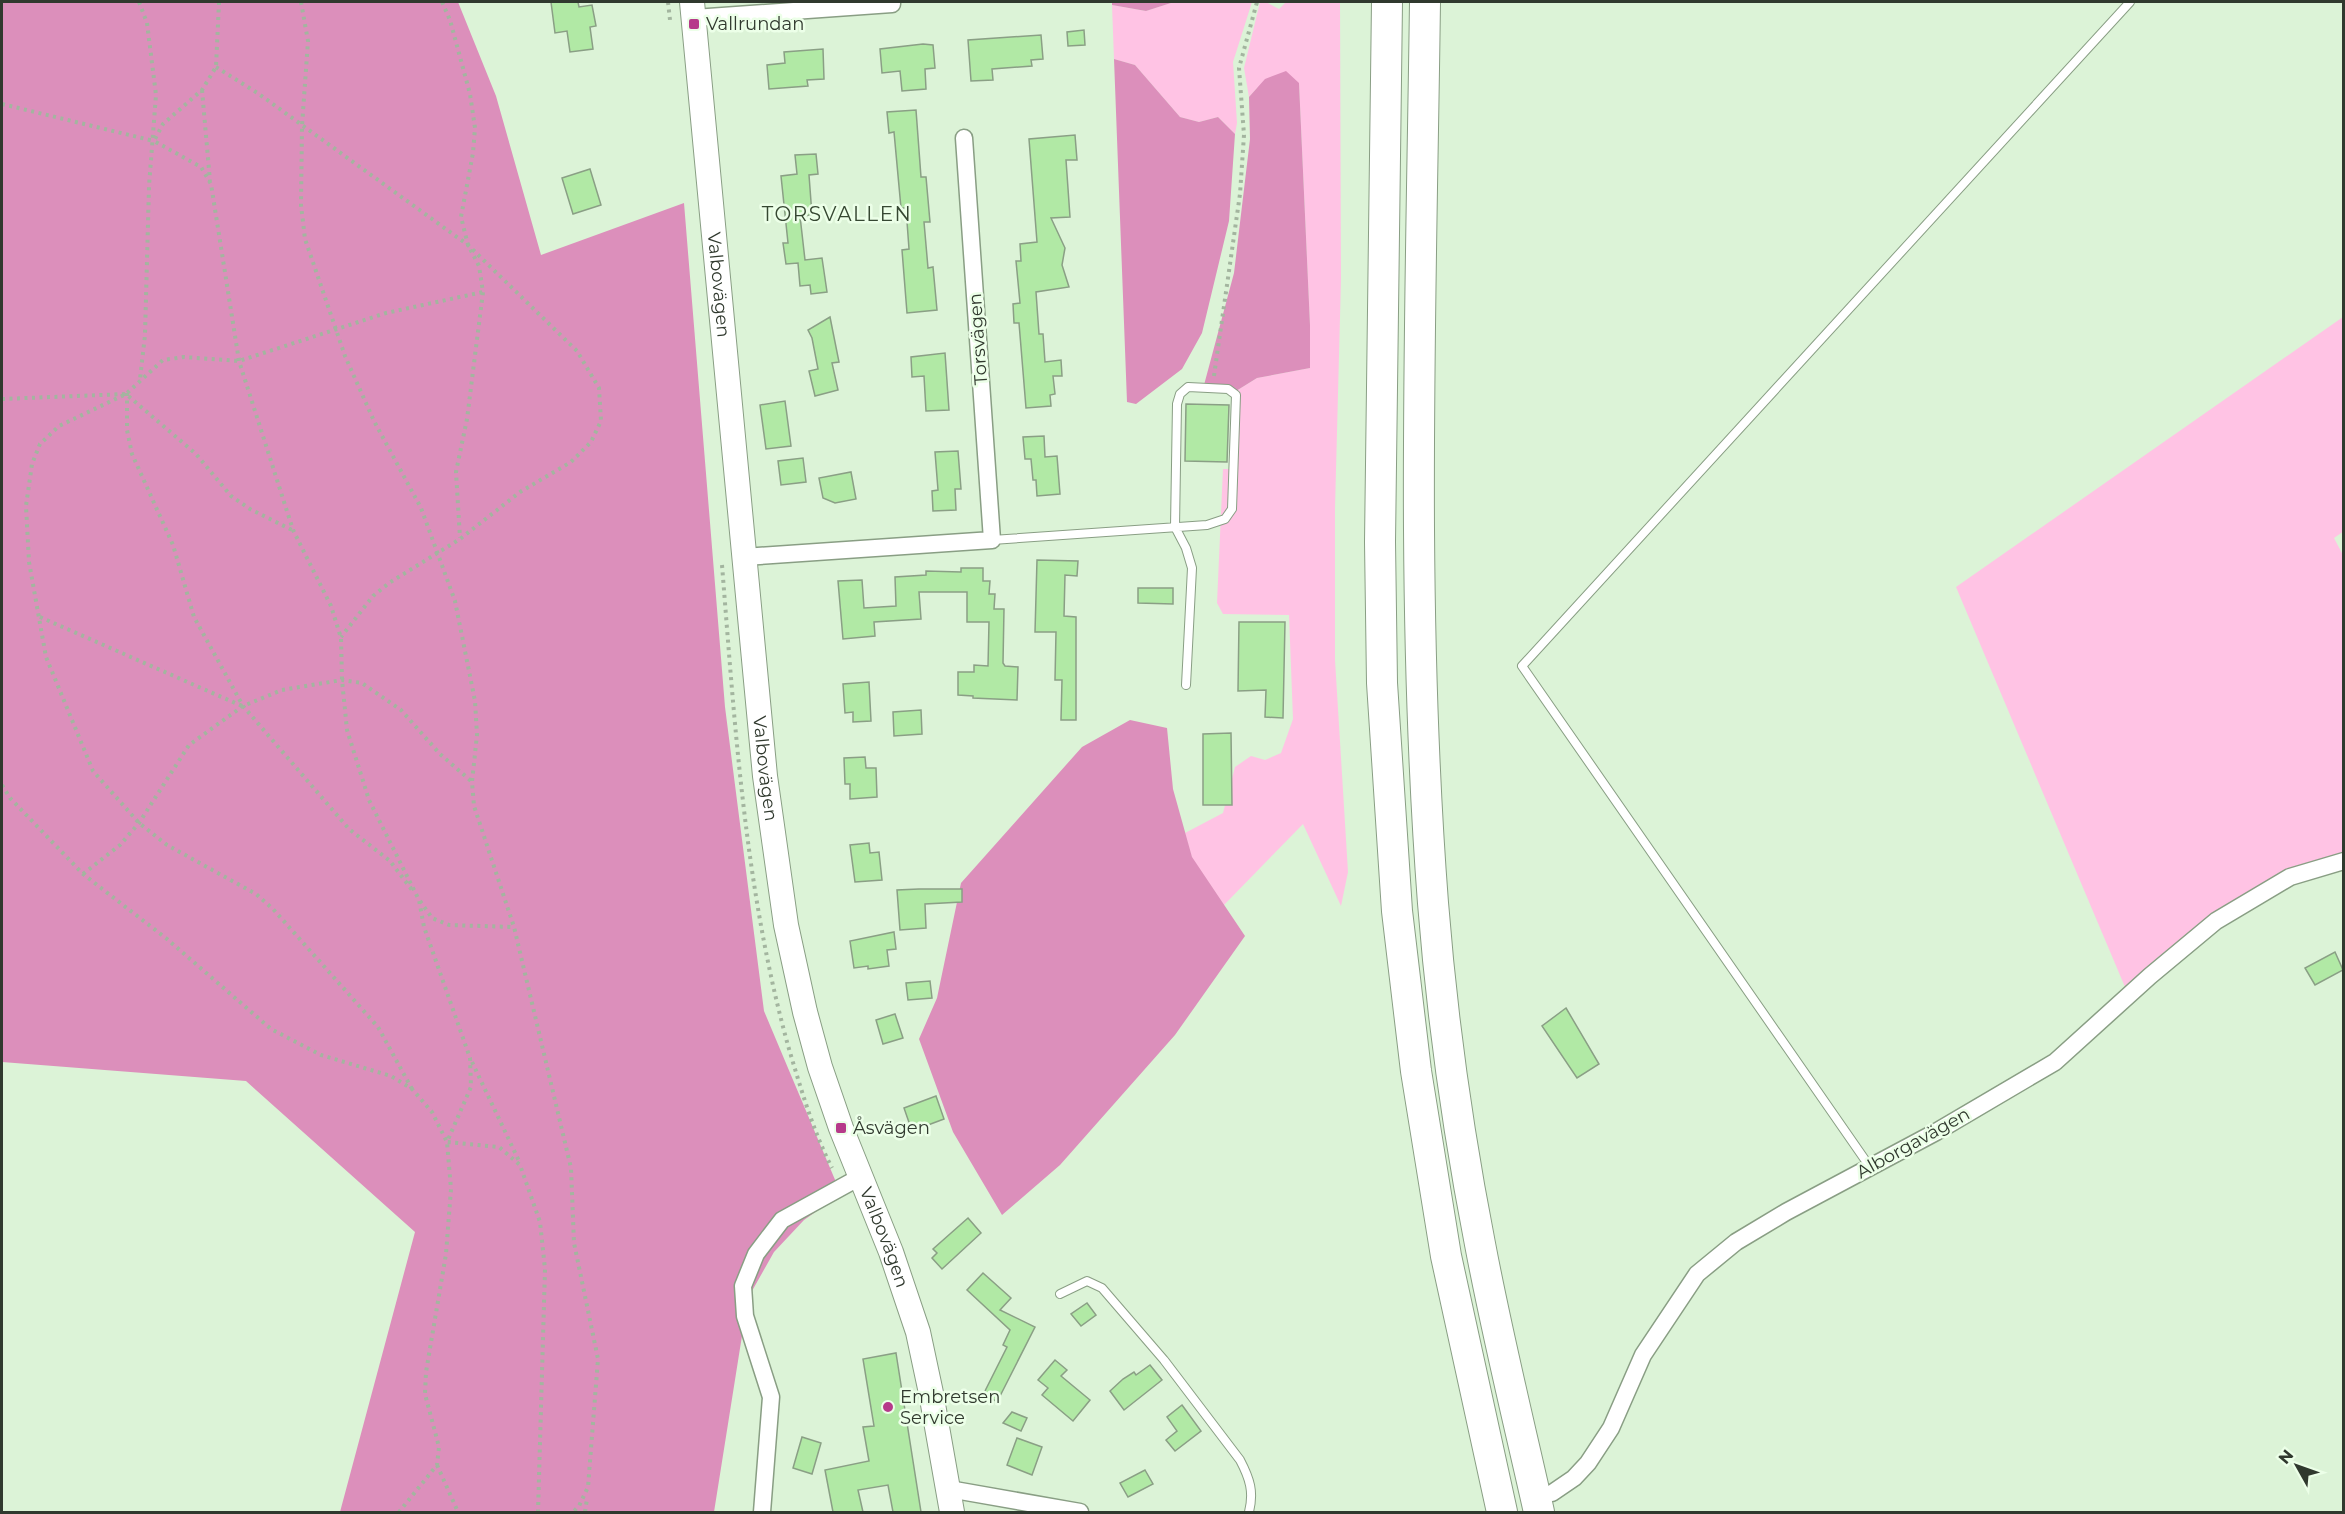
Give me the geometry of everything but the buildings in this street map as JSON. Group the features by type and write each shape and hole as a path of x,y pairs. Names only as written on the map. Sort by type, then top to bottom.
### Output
{"highway":[{"path":"1387,2 1380,542 1382,683 1397,911 1416,1071 1446,1256 1502,1512"},
{"path":"1425,2 1419,530 1420,681 1433,905 1451,1065 1479,1244 1545,1503"}],"main road":[{"name":"Valbovägen","path":"693,10 765,776 786,925 820,1067 860,1177 891,1252 918,1332 951,1501"}],"street":[{"path":"693,10 892,4"},
{"name":"Torsvägen","path":"964,138 992,540"},
{"path":"744,557 992,540"},
{"name":"Alborgavägen","path":"1545,1503 1588,1463 1611,1428 1643,1355 1697,1274 1736,1242 1786,1212 1936,1132 2055,1062 2150,976 2216,921 2290,877 2343,861"},
{"path":"762,1512 771,1397 745,1316 743,1286 756,1254 782,1220 860,1177"},
{"path":"951,1501 1080,1512"}],"lane":[{"path":"1870,1167 1521,666 2130,2"},
{"path":"992,540 1175,527 1207,525 1225,519 1232,508 1236,395 1228,389 1188,387 1180,394 1177,404 1175,527 1186,548 1192,568 1186,685"},
{"path":"1060,1294 1087,1281 1102,1288 1164,1360 1240,1460 1250,1478 1253,1496 1249,1512"}],"path":[{"path":"2,399 126,394 140,381 145,336 149,186 156,95 147,23 139,2"},
{"path":"154,141 163,124 202,90 216,67 219,2"},
{"path":"301,2 308,40 302,126 301,205 306,238 345,356 374,421 421,508 455,601 475,701 477,735 472,782 474,806 514,927 571,1168 574,1243 598,1359 588,1487 579,1506 573,1512"},
{"path":"442,2 450,20 470,94 475,128 473,153 461,217 468,245 479,266 483,292 467,418 456,472 460,539"},
{"path":"1213,389 1240,194 1244,135 1239,68 1257,2"},
{"path":"216,67 259,94 468,245 577,351 599,388 601,421 591,442 571,462 520,492 460,539 389,583 373,596 341,638"},
{"path":"202,90 211,184 239,361 293,530 331,606 341,638 347,730 369,800 419,900 424,927 470,1058 520,1165 540,1222 545,1269 538,1512"},
{"path":"2,104 154,141 201,167 211,184"},
{"path":"458,1512 437,1465 439,1447 425,1394 446,1254 451,1189 447,1142 432,1112 412,1089 378,1027 273,909 256,894 167,844 139,823 93,771 46,657 29,562 26,506 32,464 40,444 59,426 126,394 163,360 183,357 239,361 387,313 483,292"},
{"path":"126,394 196,454 231,496 250,509 293,530"},
{"path":"126,394 127,430 132,454 172,545 194,617 243,706 349,829 390,861 432,918 449,925 514,927"},
{"path":"39,617 243,706"},
{"path":"82,874 120,845 139,823 189,745 243,706 282,690 342,680 362,683 401,710 440,754 472,782"},
{"path":"2,785 10,798 82,874 167,939 271,1029 321,1054 391,1076 412,1089"},
{"path":"447,1142 471,1087 470,1058"},
{"path":"447,1142 499,1147 520,1165"},
{"path":"399,1512 437,1465"},
{"path":"585,1512 587,1498"}],"shaded area":[{"path":"2,2 458,2 496,96 541,255 684,203 725,707 764,1011 841,1194 804,1220 774,1252 748,1298 714,1512 340,1512 415,1232 246,1081 2,1062"},
{"path":"1112,2 1174,2 1146,11 1112,5"},
{"path":"1174,2 1252,2 1233,62 1237,123 1235,134 1218,117 1199,122 1180,117 1135,65 1114,59 1112,5 1146,11"},
{"path":"1260,2 1266,2 1279,9 1286,2 1340,2 1341,279 1335,508 1335,660 1348,872 1341,906 1303,824 1224,905 1192,858 1185,833 1223,813 1235,767 1251,756 1265,760 1281,753 1293,719 1289,615 1223,614 1217,603 1223,469 1236,469 1236,391 1257,378 1310,368 1299,83 1257,88 1249,97 1244,68"},
{"path":"1114,59 1135,65 1180,117 1199,122 1218,117 1235,134 1229,221 1202,333 1182,369 1136,404 1127,402"},
{"path":"1286,71 1299,83 1310,368 1257,378 1236,391 1204,385 1234,273 1250,139 1249,97 1265,79"},
{"path":"2343,317 2344,531 2334,538 2344,557 2343,856 2223,911 2157,958 2125,987 1956,587"},
{"path":"1130,720 1167,728 1173,789 1192,857 1245,936 1175,1035 1060,1165 1002,1215 953,1132 919,1039 937,998 961,883 1082,747"}],"place":[{"name":"Vallrundan","path":"694,24"},
{"name":"Åsvägen","path":"841,1128"},
{"name":"Embretsen Service","path":"888,1407"}],"district":[{"name":"TORSVALLEN","path":"837,214"}]}
